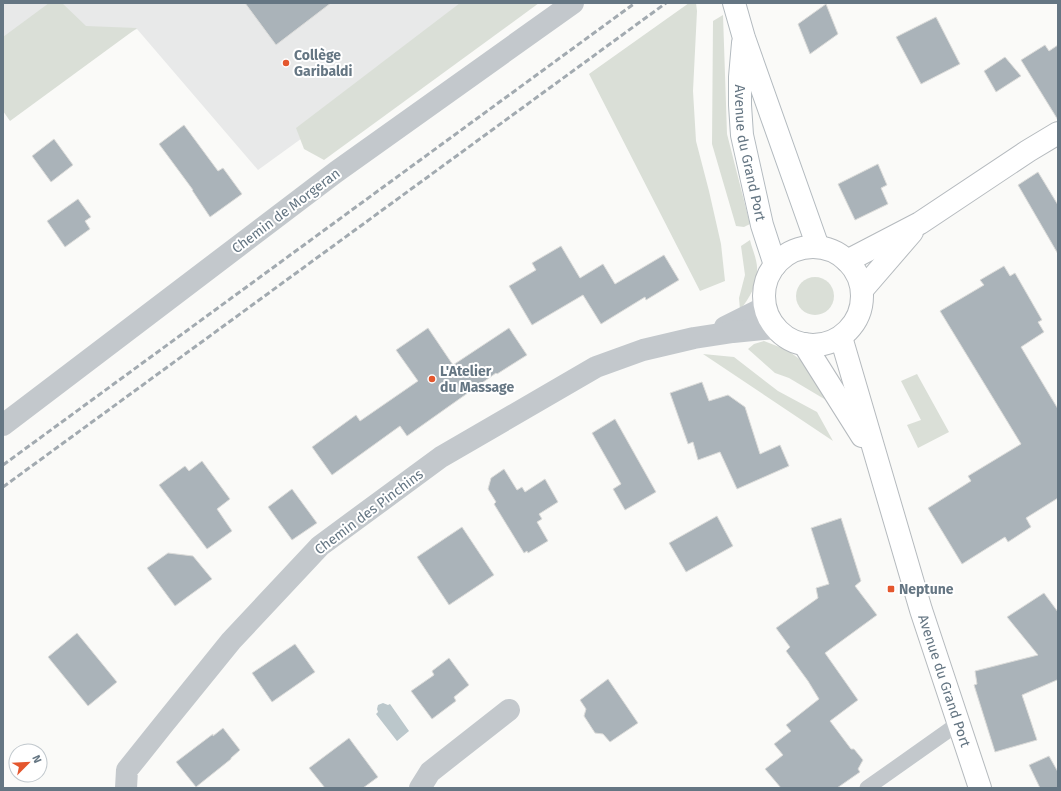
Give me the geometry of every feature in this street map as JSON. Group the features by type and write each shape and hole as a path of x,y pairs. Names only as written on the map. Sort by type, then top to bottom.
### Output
{"main road":[{"name":"Avenue du Grand Port","path":"734,3 744,38 818,247"},
{"name":"Avenue du Grand Port","path":"744,38 740,77 742,135 762,225 775,265"},
{"path":"847,261 920,223 1058,134"},
{"path":"862,290 920,223"},
{"path":"806,247 818,247 834,252 847,261 857,274 862,290 862,303 858,316 851,328 841,337 817,345 804,344 789,338 776,328 769,318 765,307 765,285 769,274 784,256 794,250 806,247"},
{"name":"Avenue du Grand Port","path":"841,337 921,610 980,788"},
{"name":"Avenue du Grand Port","path":"804,344 876,458"}],"street":[{"name":"Chemin de Morgeran","path":"3,426 336,172 570,4"},
{"name":"Chemin des Pinchins","path":"694,338 731,324 765,307"},
{"name":"Chemin des Pinchins","path":"126,788 127,770 231,641 320,546 441,457 596,367 643,350 694,338 776,328"},
{"path":"420,788 430,772 509,710"}],"lane":[{"path":"867,788 959,724"}],"shaded area":[{"name":"Collège Garibaldi","path":"3,3 479,3 482,8 258,170 137,29 3,97"},
{"path":"49,3 62,3 86,26 137,28 10,121 3,111 3,37"},
{"path":"460,3 539,3 324,160 304,149 296,128"},
{"path":"689,3 696,3 697,11 693,91 696,141 721,244 725,281 700,291 589,74"},
{"path":"723,15 727,134 750,224 744,227 736,226 712,144 713,21"},
{"path":"750,240 757,263 757,276 752,292 740,310 739,298 745,275 741,246"},
{"path":"815,277 828,283 834,296 828,309 815,315 802,309 796,296 802,283"},
{"path":"764,341 787,350 805,363 831,403 789,378 775,373 748,349 754,344"},
{"path":"703,354 734,357 778,391 817,412 833,441"},
{"path":"917,374 949,432 918,448 907,425 921,420 901,381"},
{"path":"383,703 388,705 390,704 409,731 397,741 376,714 378,712 378,705"}],"building":[{"name":"Collège Garibaldi","path":"245,3 331,3 276,45"},
{"path":"826,4 838,34 810,54 798,24"},
{"path":"936,17 960,64 921,84 896,37"},
{"path":"1045,45 1049,51 1058,45 1058,120 1021,60"},
{"path":"1005,57 1021,76 996,92 984,71"},
{"path":"184,125 218,171 223,168 242,194 210,217 193,190 159,144"},
{"path":"54,139 73,165 51,182 32,156"},
{"path":"878,164 887,185 881,188 888,204 855,220 838,184"},
{"path":"1038,172 1058,205 1058,254 1018,185"},
{"path":"78,199 91,217 85,221 90,229 65,247 47,221"},
{"path":"561,246 580,278 603,264 615,284 664,255 679,280 646,300 645,297 601,324 583,295 532,325 509,286 536,270 532,263"},
{"path":"1004,266 1010,276 1015,273 1042,320 1038,322 1044,332 1021,347 1058,409 1058,498 1026,518 1031,527 1008,542 1005,537 962,564 928,508 971,481 968,476 1021,444 940,311 984,285 980,280"},
{"path":"428,328 453,365 509,328 527,355 497,374 496,373 407,436 400,426 332,475 312,447 356,415 360,421 418,381 396,350"},
{"path":"702,382 709,401 728,395 745,407 760,454 780,445 789,466 737,489 720,452 698,460 693,442 688,444 670,393"},
{"path":"615,419 656,492 625,510 613,489 621,484 592,433"},
{"path":"202,461 230,499 217,509 232,531 207,549 159,485 185,466 189,471"},
{"path":"504,469 517,490 522,487 525,492 545,479 558,502 539,514 542,519 537,522 548,541 528,553 527,551 524,553 494,504 496,502 488,489 491,478"},
{"path":"292,489 317,523 292,540 268,507"},
{"path":"717,516 733,546 686,572 669,543"},
{"path":"841,518 861,581 855,586 877,615 825,653 858,700 830,721 851,749 854,749 863,760 858,769 860,772 837,788 781,788 765,769 783,755 774,744 791,731 786,725 819,699 786,651 790,647 776,628 818,598 816,588 829,584 811,528"},
{"path":"462,527 494,575 449,605 417,557"},
{"path":"168,553 193,556 212,579 175,606 147,568"},
{"path":"1044,593 1058,612 1058,681 1057,680 1022,695 1037,740 995,752 974,685 977,684 975,671 1038,655 1007,617"},
{"path":"77,633 117,682 88,706 48,657"},
{"path":"295,644 315,672 272,702 252,673"},
{"path":"449,658 469,685 454,697 456,701 432,719 411,691 434,675 432,671"},
{"path":"608,679 638,723 610,742 603,734 595,733 584,716 586,709 580,700"},
{"path":"223,728 240,750 196,787 176,762"},
{"path":"349,738 378,777 363,788 325,788 309,768"},
{"path":"1049,756 1058,772 1058,788 1040,788 1029,765"}],"railway":[{"path":"3,465 635,3"},
{"path":"3,487 666,3"}],"place":[{"name":"Collège Garibaldi","path":"286,63"},
{"name":"L'Atelier du Massage","path":"432,379"},
{"name":"Neptune","path":"891,589"}]}
